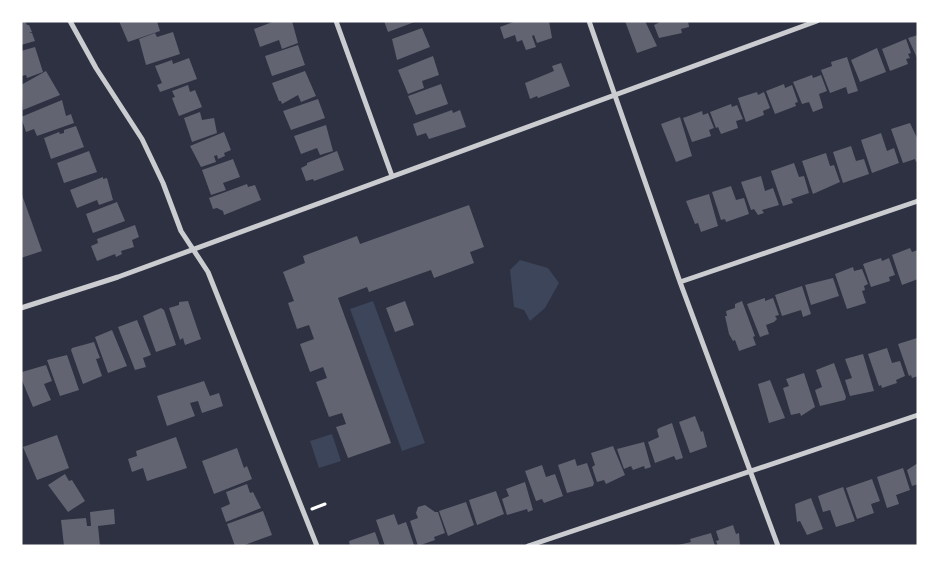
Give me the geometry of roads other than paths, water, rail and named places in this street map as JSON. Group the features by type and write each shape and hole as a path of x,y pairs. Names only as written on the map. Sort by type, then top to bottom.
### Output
{"street":[{"path":"70,21 96,68 142,139 163,183 181,231 208,272 317,546"},
{"path":"336,21 392,176"},
{"path":"589,21 680,282 778,546"},
{"path":"21,308 194,250 817,21"},
{"path":"680,282 918,201"},
{"path":"528,546 918,415"}]}
